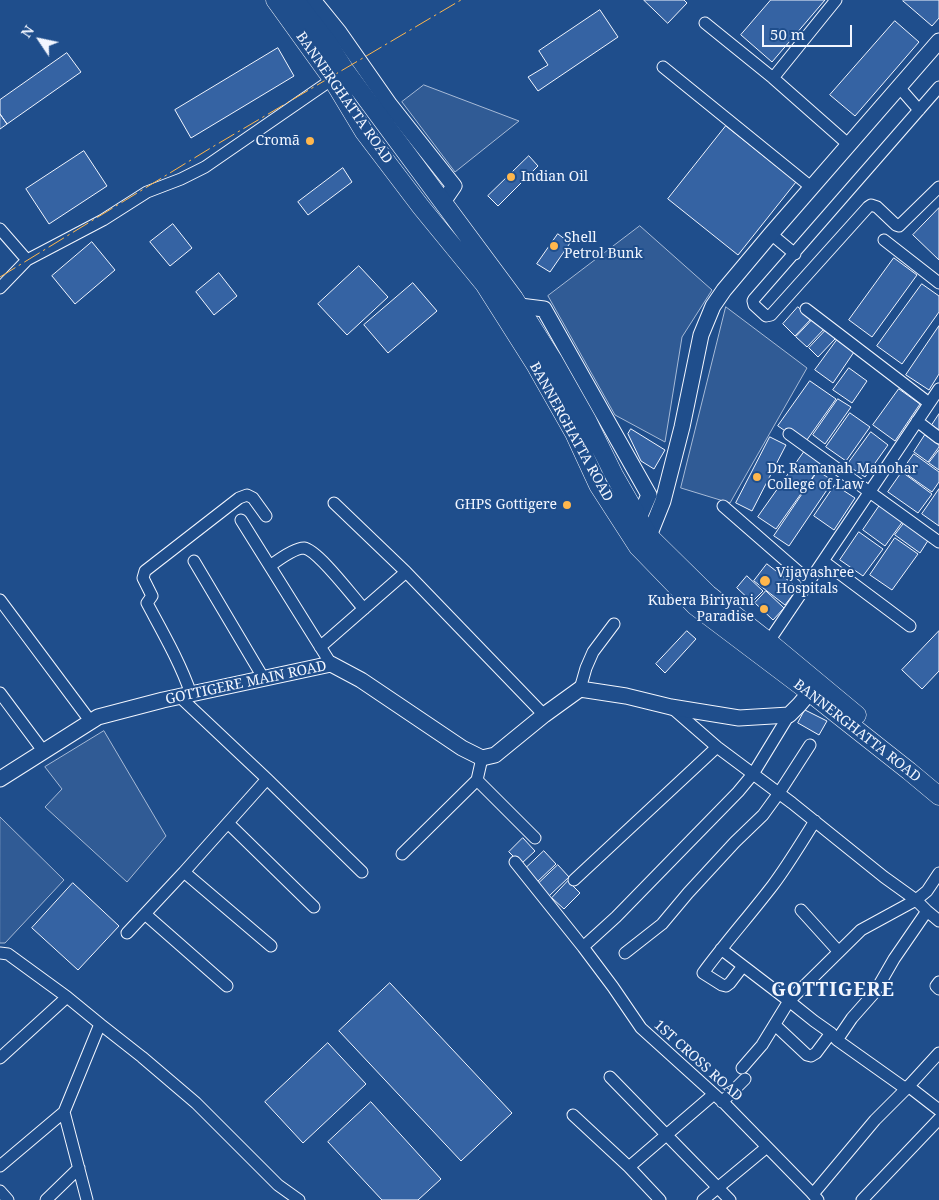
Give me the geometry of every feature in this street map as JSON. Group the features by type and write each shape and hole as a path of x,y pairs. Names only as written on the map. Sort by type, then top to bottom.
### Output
{"main road":[{"name":"BANNERGHATTA ROAD","path":"275,0 339,75 364,132 484,284 536,366 574,433 598,485 695,606 764,648 939,782"},
{"path":"294,0 328,43 339,75 442,202 520,306 587,420 639,518 644,542"},
{"name":"BANNERGHATTA ROAD","path":"813,687 939,796"}],"street":[{"path":"313,0 339,32 390,105 454,186 442,202"},
{"path":"773,78 836,0"},
{"path":"705,23 773,78 849,145"},
{"path":"644,542 663,501 682,427 701,335 713,306 724,290 811,187 939,41"},
{"path":"663,67 811,187"},
{"path":"0,288 27,260 103,220 148,192 205,167 339,75"},
{"path":"899,87 919,110"},
{"path":"939,87 753,301 754,305 766,316 771,315 871,205 877,207 899,226 939,187"},
{"path":"0,229 27,260"},
{"path":"771,234 795,254"},
{"path":"884,240 939,283"},
{"path":"806,309 929,403"},
{"path":"764,648 939,389"},
{"path":"917,421 939,438"},
{"path":"788,434 939,542"},
{"path":"266,516 253,498 247,495 240,498 145,571 143,578 152,596 147,603 184,675 186,695 267,779 362,872"},
{"path":"334,503 406,572 544,715"},
{"path":"722,506 809,581"},
{"path":"241,520 331,664"},
{"path":"270,566 296,549 305,548 314,552 364,609"},
{"path":"194,561 264,679"},
{"path":"823,561 910,626"},
{"path":"320,647 406,572"},
{"path":"0,600 91,722"},
{"path":"402,854 477,780 482,758 496,756 544,715 580,690 593,652 614,624"},
{"name":"GOTTIGERE MAIN ROAD","path":"0,779 98,717 186,695 331,664 361,680 462,748 482,758"},
{"path":"583,946 616,918 738,792 753,774 789,715 813,687"},
{"path":"580,690 626,696 672,707 739,718 789,715"},
{"path":"0,694 44,752"},
{"path":"672,707 717,747 779,793 884,878 916,900 939,921"},
{"path":"625,953 662,924 735,842 763,815 810,745"},
{"path":"574,880 717,747"},
{"path":"127,933 267,779"},
{"path":"477,780 535,838"},
{"path":"743,966 726,986 703,973 773,885 814,821"},
{"path":"228,824 314,907"},
{"name":"1ST CROSS ROAD","path":"515,862 583,946 641,1028 718,1098 816,1197"},
{"path":"184,872 271,946"},
{"path":"628,1167 666,1135 718,1098 744,1073 789,1001 861,930 916,900 927,891 939,873"},
{"path":"801,910 839,952"},
{"path":"775,1025 807,1055 811,1056 816,1053 834,1037 875,992 894,959 927,911"},
{"path":"145,914 227,986"},
{"path":"721,949 834,1037 939,1110"},
{"path":"0,953 8,954 67,997 142,1056 196,1102 278,1185 299,1200"},
{"path":"939,982 936,986 939,989"},
{"path":"0,1058 67,997"},
{"path":"0,1166 64,1112 100,1024"},
{"path":"816,1197 875,1120 939,1053"},
{"path":"610,1077 730,1200"},
{"path":"64,1112 87,1200"},
{"path":"573,1115 660,1200"},
{"path":"862,1200 939,1119"},
{"path":"703,1200 767,1147"},
{"path":"46,1200 79,1168"},
{"path":"0,1191 8,1200"}],"shaded area":[{"path":"424,85 519,121 455,172 402,102"},
{"path":"640,226 712,290 682,337 665,442 615,415 548,296"},
{"path":"726,307 807,368 730,503 681,488"},
{"path":"104,731 166,836 127,882 45,807 62,789 45,767"},
{"path":"0,817 64,880 5,943 0,943"}],"building":[{"path":"644,0 684,0 687,3 668,23"},
{"path":"771,0 825,0 772,62 741,35"},
{"path":"904,0 939,0 939,18 932,26"},
{"path":"600,10 618,37 538,91 528,77 548,65 539,51"},
{"path":"895,21 919,42 855,116 830,95"},
{"path":"278,48 294,76 191,138 175,110"},
{"path":"67,53 81,72 7,124 0,114 0,100"},
{"path":"0,114 7,124 0,129"},
{"path":"726,126 796,182 738,255 668,199"},
{"path":"84,151 107,186 49,224 26,189"},
{"path":"529,156 538,166 498,206 488,196"},
{"path":"343,168 352,182 308,215 298,202"},
{"path":"939,208 939,260 913,235"},
{"path":"173,224 192,248 170,266 150,242"},
{"path":"558,234 570,243 550,272 537,264"},
{"path":"92,242 115,270 75,304 52,276"},
{"path":"894,258 917,275 872,337 849,320"},
{"path":"359,266 388,297 347,335 318,304"},
{"path":"219,273 237,296 214,315 196,292"},
{"path":"413,283 437,311 388,353 364,325"},
{"path":"922,284 939,296 939,312 902,364 877,346"},
{"path":"798,307 811,319 795,336 783,324"},
{"path":"814,318 825,328 807,347 796,337"},
{"path":"939,326 939,374 929,390 906,375"},
{"path":"826,330 835,339 818,357 809,348"},
{"path":"837,340 854,352 833,383 815,370"},
{"path":"849,368 867,381 852,403 833,390"},
{"path":"810,381 836,399 804,444 778,426"},
{"path":"899,389 920,404 895,441 873,425"},
{"path":"838,399 851,407 825,444 813,435"},
{"path":"850,413 870,427 846,461 826,447"},
{"path":"939,414 939,430 932,425"},
{"path":"631,429 665,450 654,469 641,461 628,434"},
{"path":"871,432 888,445 865,477 847,465"},
{"path":"925,435 939,445 928,462 914,452"},
{"path":"770,437 786,445 752,511 736,503"},
{"path":"939,450 939,470 929,463"},
{"path":"804,452 822,464 776,529 758,517"},
{"path":"914,454 939,472 939,482 932,492 902,471"},
{"path":"818,471 833,481 789,546 774,536"},
{"path":"902,472 932,494 918,513 888,492"},
{"path":"835,485 855,498 834,530 814,516"},
{"path":"939,489 939,526 922,514"},
{"path":"880,505 903,521 885,546 863,530"},
{"path":"905,522 929,539 920,553 895,535"},
{"path":"859,532 883,549 863,576 840,560"},
{"path":"895,538 918,554 892,590 870,575"},
{"path":"767,564 798,588 785,605 754,581"},
{"path":"747,576 763,591 752,602 737,588"},
{"path":"766,591 784,608 773,620 755,603"},
{"path":"687,631 696,639 665,673 656,664"},
{"path":"939,631 939,671 922,689 902,670"},
{"path":"805,710 827,721 819,735 798,723"},
{"path":"523,838 535,851 521,864 509,852"},
{"path":"544,851 556,864 537,882 525,869"},
{"path":"558,865 569,877 549,896 538,884"},
{"path":"568,881 580,893 564,909 552,898"},
{"path":"73,883 119,926 78,970 32,928"},
{"path":"390,983 512,1113 461,1161 339,1031"},
{"path":"328,1043 366,1084 303,1143 265,1102"},
{"path":"371,1102 441,1179 418,1200 382,1200 328,1142"}],"power":[{"path":"0,277 209,149 461,0"}],"place":[{"name":"Cromā","path":"310,141"},
{"name":"Indian Oil","path":"511,177"},
{"name":"Shell Petrol Bunk","path":"554,246"},
{"name":"Dr. Ramanah Manohar College of Law","path":"757,477"},
{"name":"GHPS Gottigere","path":"567,505"},
{"name":"Vijayashree Hospitals","path":"765,581"},
{"name":"Kubera Biriyani Paradise","path":"764,609"}],"district":[{"name":"GOTTIGERE","path":"833,991"}]}
